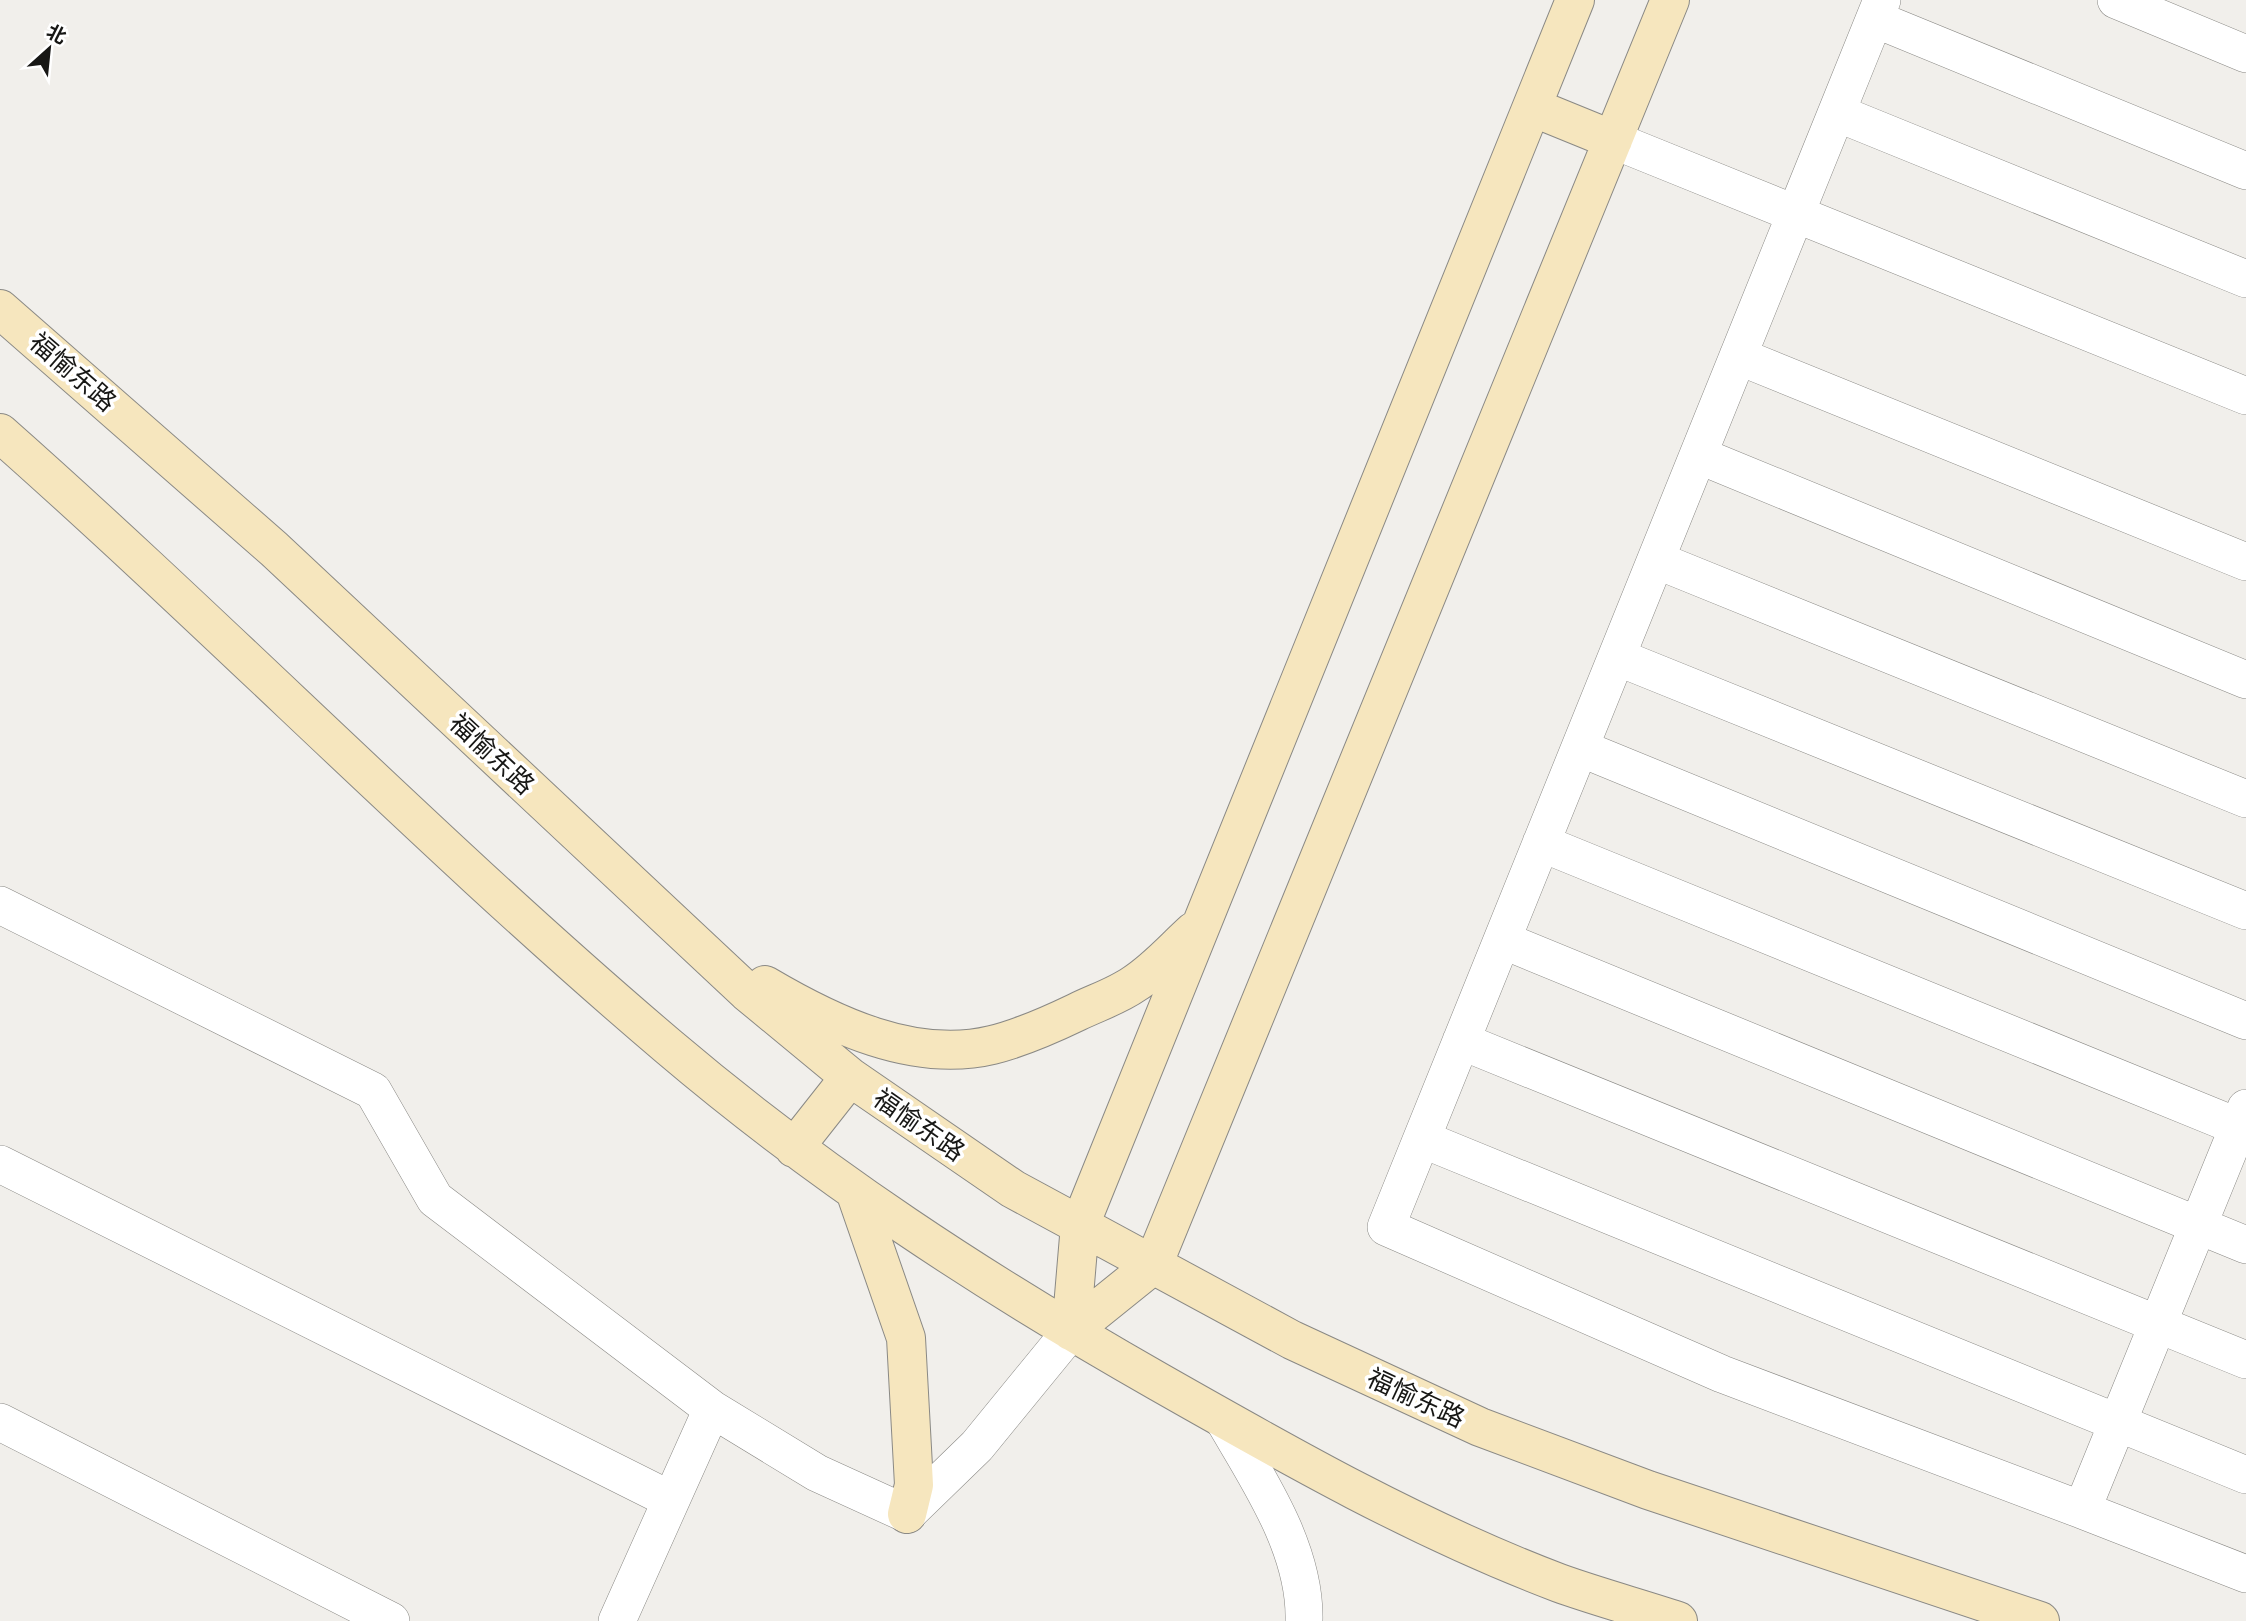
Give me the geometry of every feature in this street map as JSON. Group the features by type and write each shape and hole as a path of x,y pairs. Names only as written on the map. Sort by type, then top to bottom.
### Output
{"street":[{"path":"1071,1331 1080,1225 1576,0"},
{"path":"907,1514 977,1446 1071,1331 1153,1265 1670,0"},
{"path":"2116,0 2246,54"},
{"path":"2246,171 1879,9 1386,1227 1722,1374 2246,1574"},
{"path":"1532,107 2246,396"},
{"path":"1837,113 2246,279"},
{"name":"福愉东路","path":"0,309 274,549 747,992 850,1077 1013,1189 1292,1340 1480,1427 1648,1490 2040,1621"},
{"path":"1738,356 2246,562"},
{"path":"0,433 88,511 552,946 671,1049 856,1194 944,1254 1071,1331 1339,1483 1460,1542 1561,1584 1678,1621"},
{"path":"1698,456 2246,680"},
{"path":"1656,560 2246,799"},
{"path":"1617,657 2246,911"},
{"path":"1580,748 2246,1021"},
{"path":"1541,843 2243,1122 2082,1510"},
{"path":"0,905 373,1091 436,1199 712,1409 817,1473 907,1514"},
{"path":"705,950 799,1005 858,1031 903,1044 948,1050 992,1045 1047,1027 1135,984 1201,925"},
{"path":"1502,940 2246,1245"},
{"path":"1461,1041 2246,1360"},
{"path":"794,1148 850,1077"},
{"path":"1422,1139 2246,1475"},
{"path":"0,1164 671,1500"},
{"path":"856,1194 906,1338 914,1485 907,1514"},
{"path":"617,1621 712,1409"},
{"path":"1223,1419 1264,1490 1286,1539 1305,1594 1304,1621"},
{"path":"0,1422 390,1621"}]}
